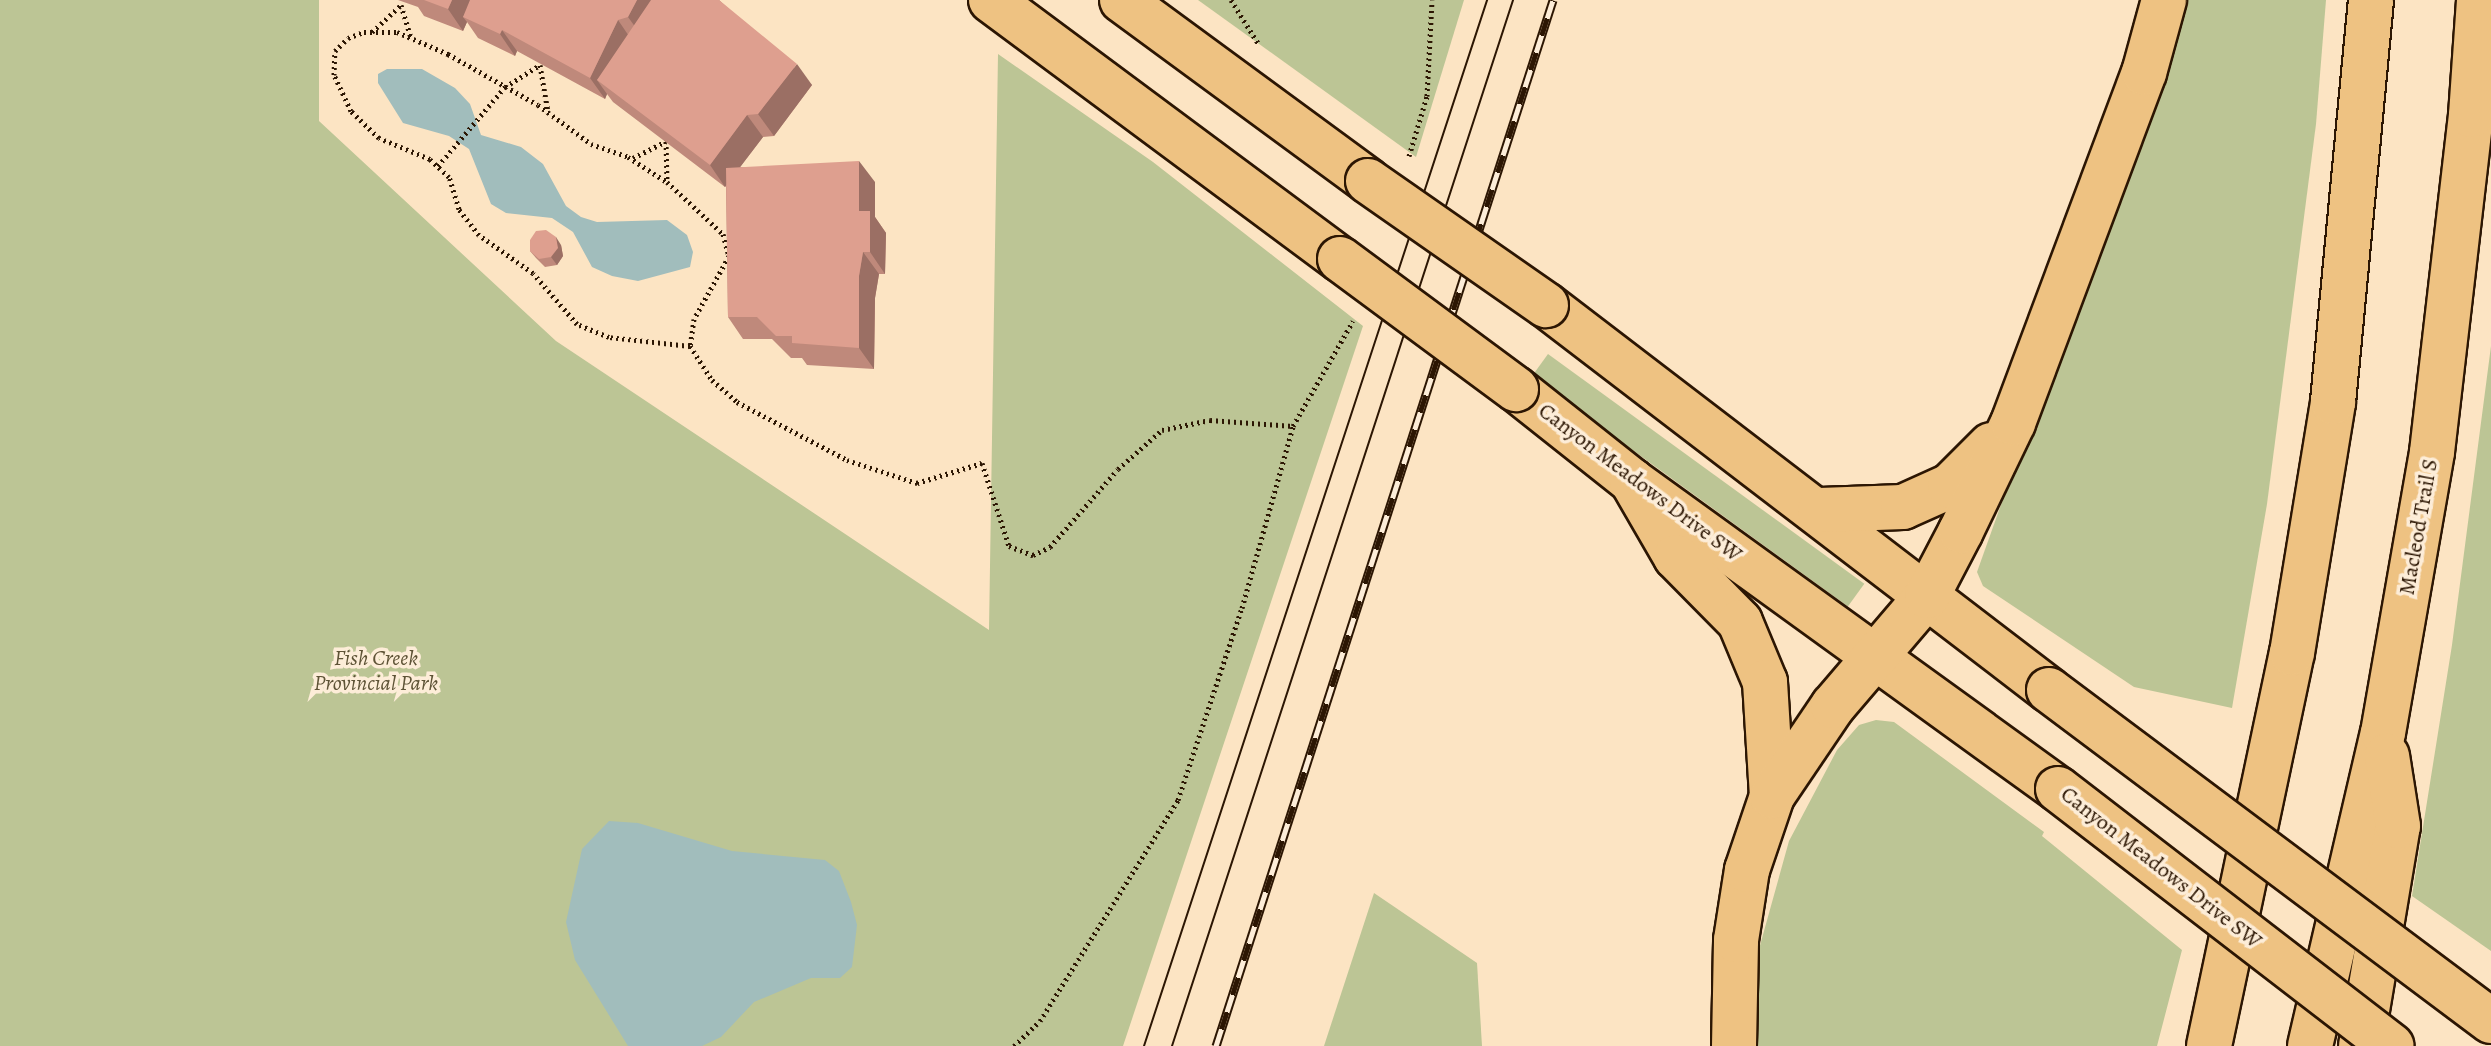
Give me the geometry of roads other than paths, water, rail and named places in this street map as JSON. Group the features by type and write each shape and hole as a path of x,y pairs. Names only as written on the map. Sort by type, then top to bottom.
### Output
{"main road":[{"name":"Canyon Meadows Drive SW","path":"991,0 1516,389 1632,481 2058,789 2392,1046"},
{"path":"1122,0 1368,181 1546,305 1820,510 2049,690 2491,1021"},
{"path":"1734,1046 1740,912 1747,870 1772,796 1874,655 1927,596 2013,423 2144,73 2164,0"},
{"path":"2209,1046 2292,653 2330,417 2371,0"},
{"name":"Macleod Trail S","path":"2310,1046 2383,733 2432,452 2471,115 2479,0"},
{"path":"1820,510 1903,507 1950,486 2013,423"},
{"path":"1632,481 1676,557 1740,622 1765,682 1772,796"},
{"path":"2361,1046 2398,826 2383,733"}],"water":[{"path":"387,69 422,69 455,88 470,104 481,135 521,147 543,164 566,206 581,217 597,222 667,220 687,235 693,252 690,267 638,281 612,276 592,267 573,232 552,218 506,213 491,204 469,149 449,136 403,123 378,83 378,74"},
{"path":"609,821 638,823 732,851 825,860 839,871 857,925 852,967 840,978 811,978 754,1002 721,1037 702,1046 628,1046 575,960 566,922 582,849"}],"tram line":[{"path":"1144,1046 1487,0"},
{"path":"1172,1046 1513,0"}],"railway":[{"path":"1216,1046 1553,0"}],"park label":[{"name":"Fish Creek Provincial Park","path":"376,670"}]}
